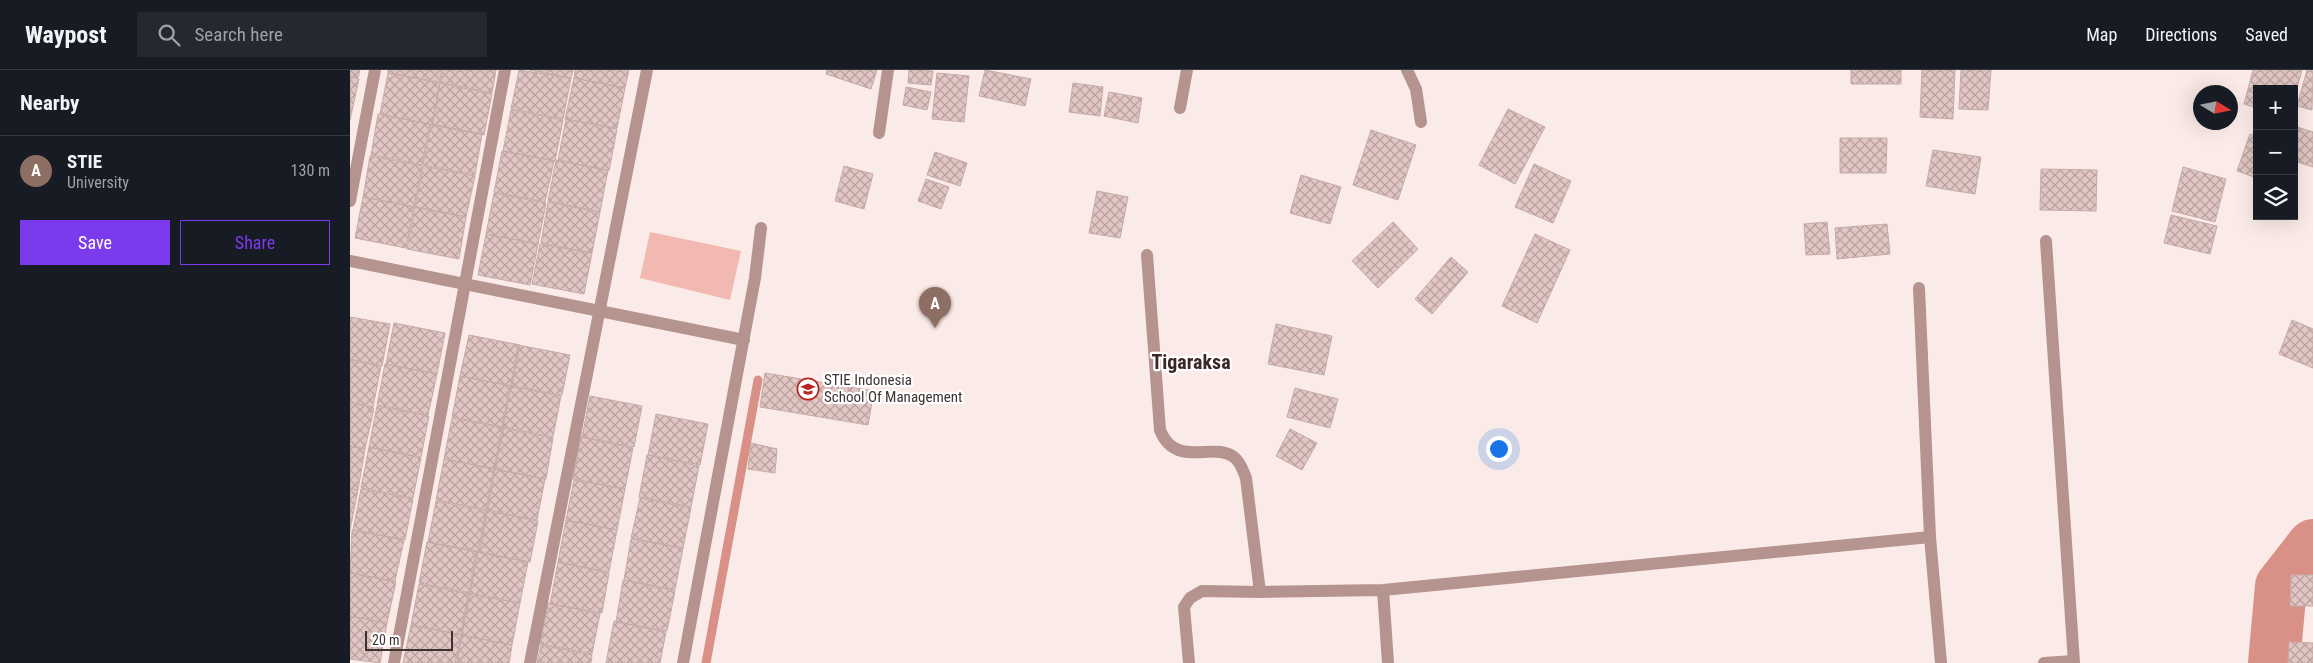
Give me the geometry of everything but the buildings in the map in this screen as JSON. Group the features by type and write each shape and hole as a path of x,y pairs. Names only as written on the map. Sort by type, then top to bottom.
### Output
{"street":[{"path":"350,201 374,70"},
{"path":"394,663 505,70"},
{"path":"530,663 647,70"},
{"path":"878,133 888,70"},
{"path":"1180,108 1187,70"},
{"path":"1407,70 1416,89 1421,122"},
{"path":"682,663 744,340 762,228"},
{"path":"2044,663 2074,662 2046,241"},
{"path":"1147,255 1160,430 1164,441 1173,448 1184,452 1224,453 1234,456 1240,462 1246,478 1260,592"},
{"path":"350,261 744,340"},
{"path":"1919,288 1930,537 1940,663"},
{"path":"1190,663 1184,607 1190,598 1202,591 1383,590 1930,537"},
{"path":"1383,590 1388,663"}],"shaded area":[{"path":"650,232 741,251 730,300 640,278"}],"waterway":[{"path":"706,663 758,380"},
{"path":"2274,663 2281,586 2313,545"}],"place":[{"name":"STIE","path":"935,328"},
{"name":"STIE Indonesia School Of Management","path":"808,389"}],"district":[{"name":"Tigaraksa","path":"1191,362"}]}
